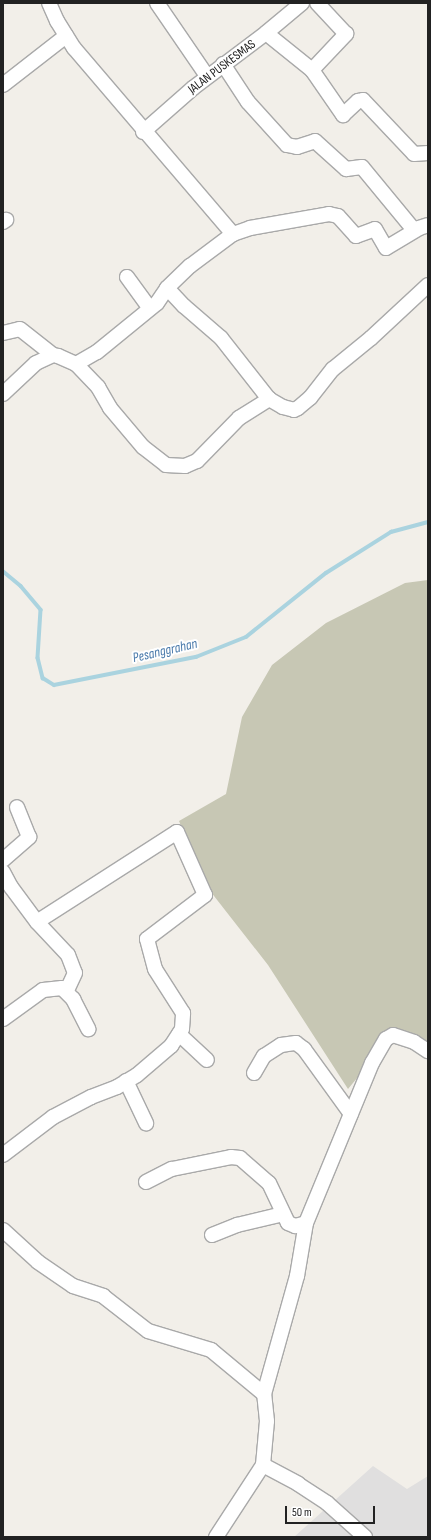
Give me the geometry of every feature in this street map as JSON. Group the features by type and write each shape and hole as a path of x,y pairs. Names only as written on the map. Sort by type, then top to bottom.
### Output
{"street":[{"path":"49,3 50,9 66,36 143,132 233,234"},
{"path":"157,3 207,76"},
{"name":"JALAN PUSKESMAS","path":"143,132 207,76 302,3"},
{"path":"312,70 346,34 317,3"},
{"path":"3,85 66,36"},
{"path":"270,36 312,70 343,115 358,101 363,100 414,154 428,153"},
{"path":"223,64 248,102 287,145 297,148 315,141 346,169 362,167 414,230"},
{"path":"76,364 97,352 161,298 167,288 190,266 233,234 250,228 321,213 338,216 356,236 375,229 386,248 414,230 428,225"},
{"path":"127,277 149,307"},
{"path":"167,288 184,306 221,338 269,399 283,407 294,410 310,398 333,369 371,338 428,285"},
{"path":"3,333 20,329 53,355 76,364 98,387 110,408 143,448 166,465 185,466 197,461 230,425 269,399"},
{"path":"3,394 36,363 53,355"},
{"path":"3,860 29,837 17,807"},
{"path":"3,1155 53,1117 126,1081 171,1046 179,1034 183,1013 155,969 147,939 206,894 177,832 37,922"},
{"path":"3,872 7,888 68,955 73,964 75,974 67,990"},
{"path":"3,1019 43,990 67,990"},
{"path":"67,990 88,1030"},
{"path":"179,1034 207,1060"},
{"path":"216,1537 263,1465 267,1421 264,1394 297,1276 306,1223 372,1063 386,1039 393,1035 414,1042 428,1051"},
{"path":"254,1072 264,1056 281,1045 296,1043 304,1048 351,1114"},
{"path":"126,1081 146,1123"},
{"path":"146,1182 172,1169 232,1157 240,1158 268,1183 282,1214 291,1225 306,1223"},
{"path":"212,1236 237,1225 282,1214"},
{"path":"3,1230 38,1262 73,1286 103,1296 148,1331 211,1350 264,1394"},
{"path":"263,1465 298,1484 327,1503 365,1537"}],"shaded area":[{"path":"428,580 428,1055 395,1032 348,1089 268,965 207,887 179,821 226,794 242,717 272,665 326,623 405,583"},
{"path":"373,1466 407,1489 428,1476 428,1537 294,1537"}],"waterway":[{"name":"Pesanggrahan","path":"3,571 21,586 41,610 38,658 43,678 54,685 196,657 246,637 326,573 391,532 428,522"}]}
